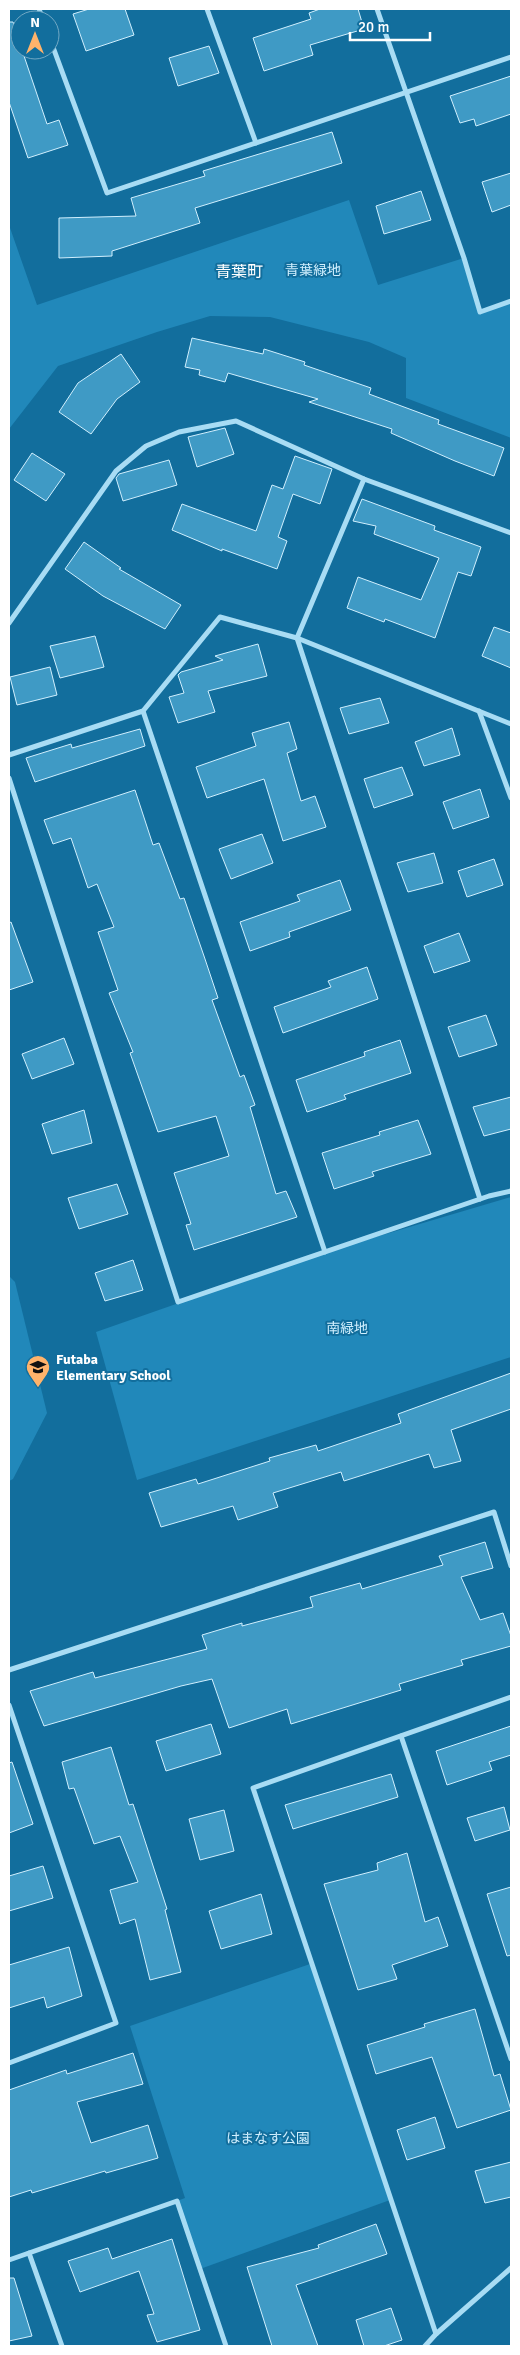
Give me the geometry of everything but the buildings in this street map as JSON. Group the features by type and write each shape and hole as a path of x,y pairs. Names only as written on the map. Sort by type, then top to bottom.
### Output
{"street":[{"path":"207,9 256,143"},
{"path":"377,9 464,258 480,312 511,301"},
{"path":"58,60 107,193 511,57"},
{"path":"9,623 116,472 146,446 179,432 236,421 364,478 511,533"},
{"path":"364,478 297,638 480,1200"},
{"path":"9,755 143,711 220,617 297,638 511,724"},
{"path":"143,711 325,1252"},
{"path":"479,712 511,798"},
{"path":"9,778 178,1302 511,1191"},
{"path":"9,1670 494,1512 511,1566"},
{"path":"436,2334 253,1788 511,1697"},
{"path":"9,1705 116,2023 9,2063"},
{"path":"400,1736 511,2059"},
{"path":"9,2260 177,2201 226,2346"},
{"path":"28,2253 62,2346"},
{"path":"425,2346 511,2268"}],"green space":[{"name":"青葉緑地","path":"349,200 378,285 464,258 480,312 511,301 511,438 406,398 406,358 369,342 270,317 210,316 58,366 9,429 9,225 37,305"},
{"name":"南緑地","path":"511,1197 511,1357 137,1480 96,1332 325,1252"},
{"path":"9,1276 15,1282 47,1413 13,1479 9,1481"},
{"name":"はまなす公園","path":"313,1963 390,2200 200,2269 177,2201 185,2198 130,2026"}],"place":[{"name":"Futaba Elementary School","path":"38,1388"}],"district":[{"name":"青葉町","path":"239,272"}]}
